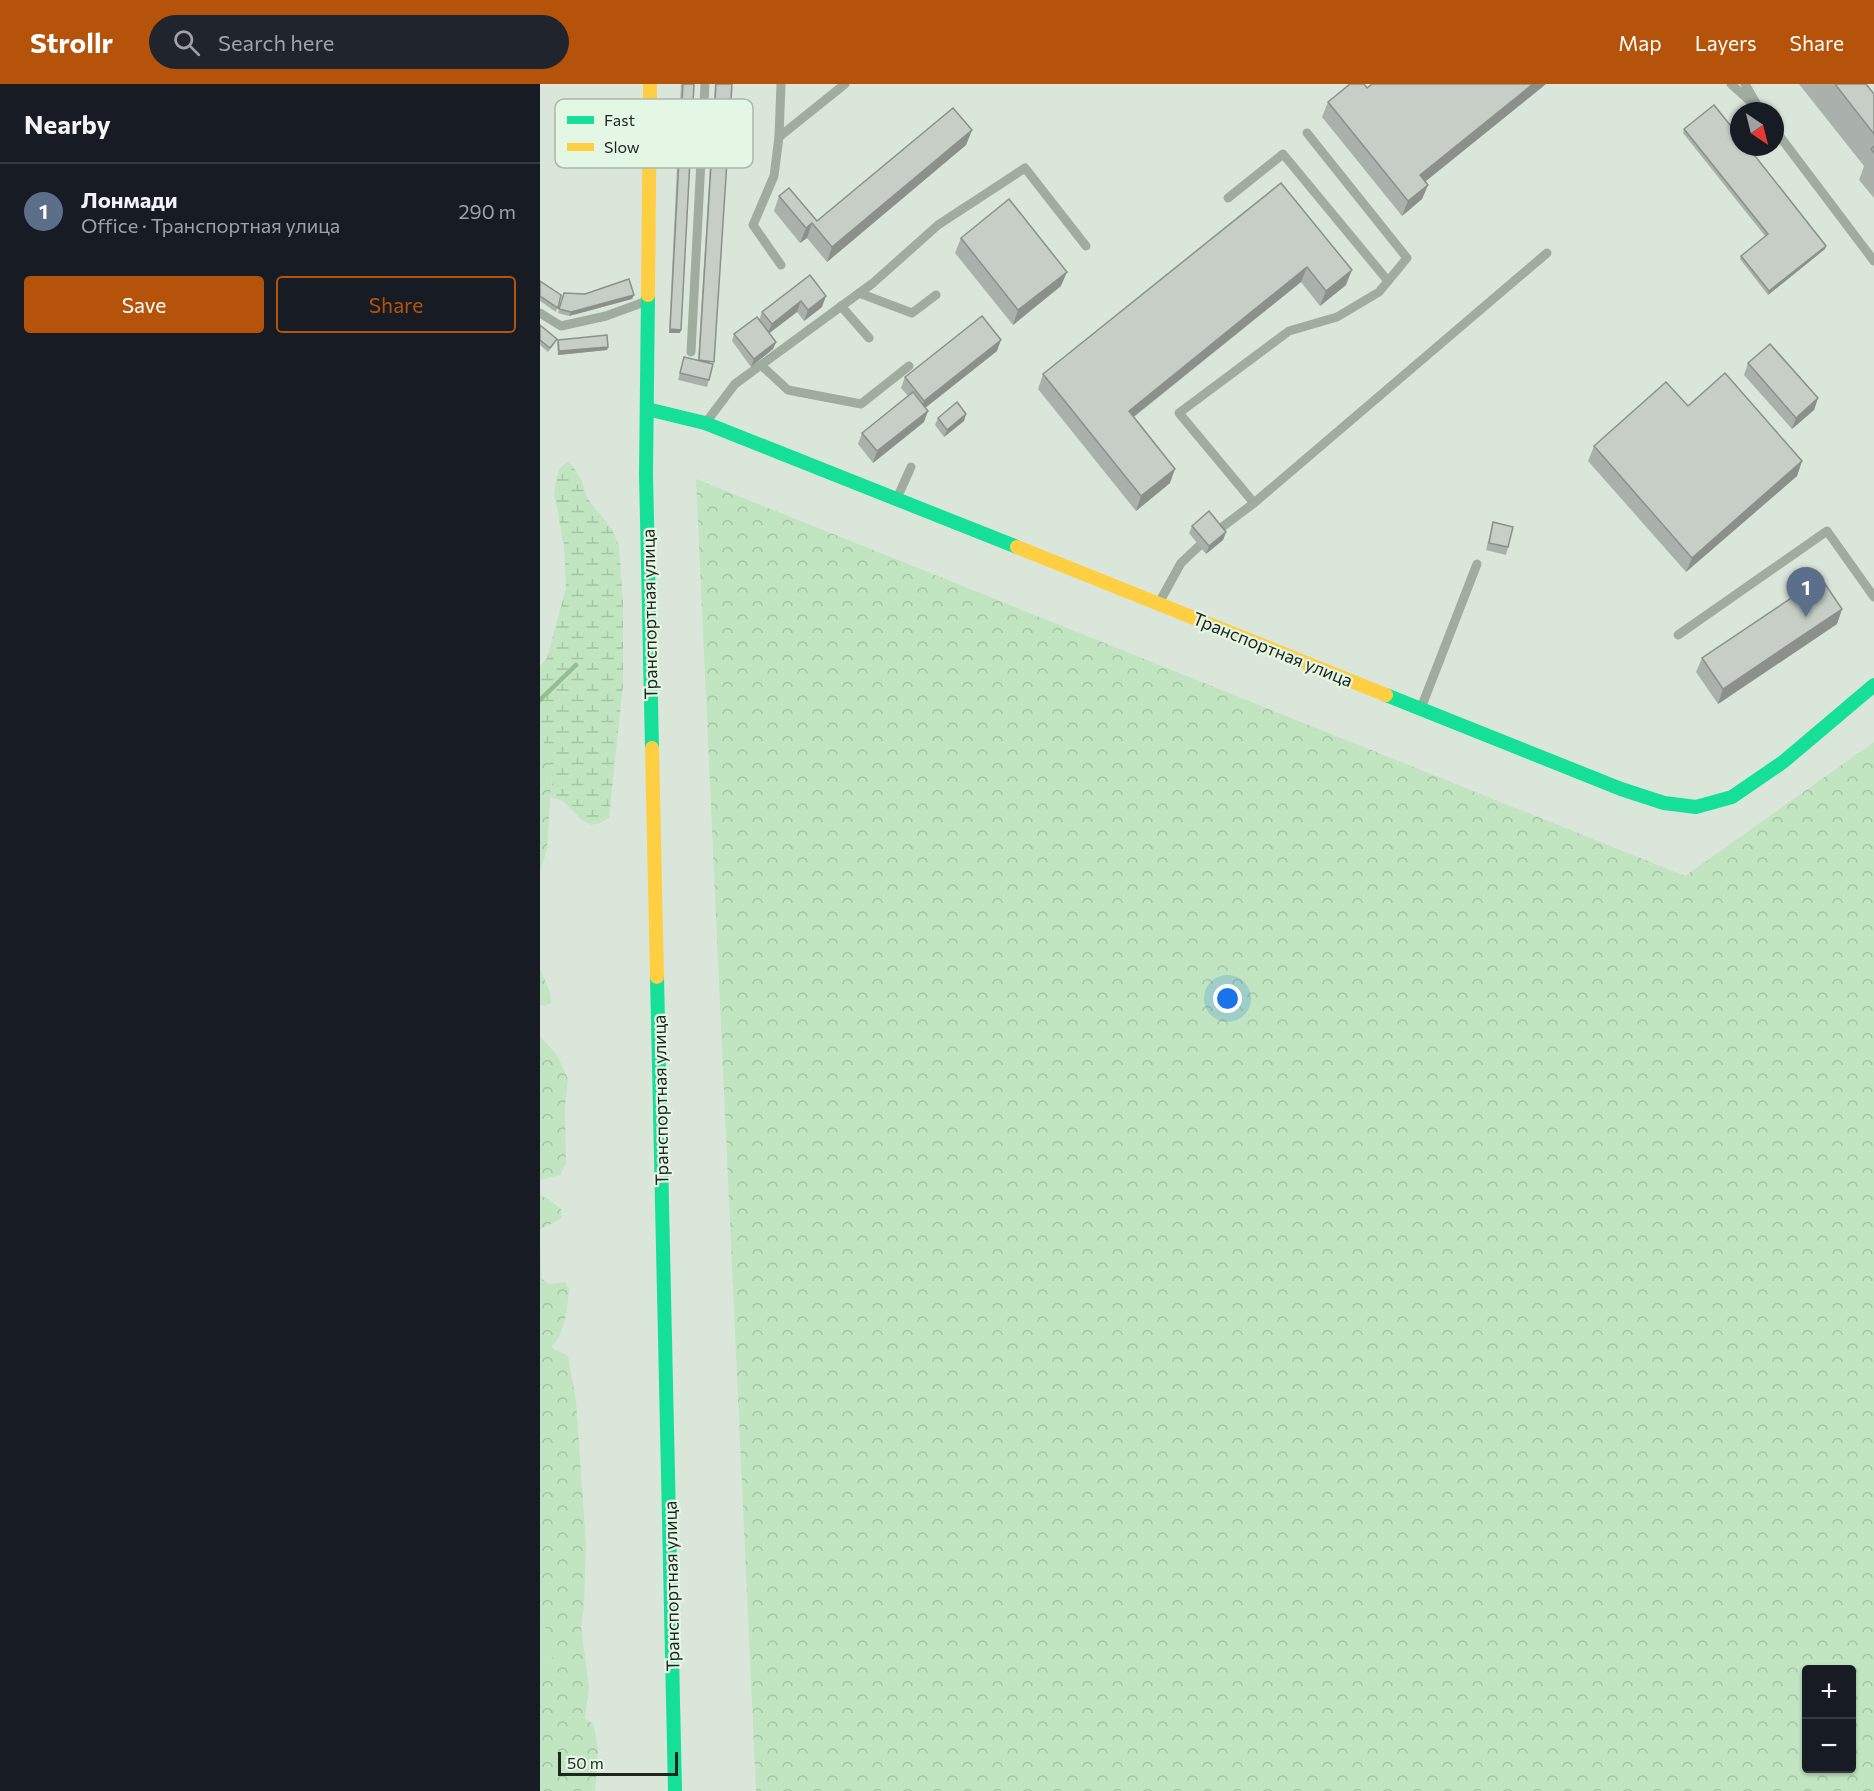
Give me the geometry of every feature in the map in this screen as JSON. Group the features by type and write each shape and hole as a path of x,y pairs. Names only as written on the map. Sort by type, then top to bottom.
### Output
{"main road":[{"name":"Транспортная улица","path":"650,84 650,99"},
{"name":"Транспортная улица","path":"650,168 646,474 675,1791"},
{"name":"Транспортная улица","path":"646,409 705,423 1621,789 1664,803 1696,807 1732,797 1757,781 1874,685"}],"lane":[{"path":"704,99 705,84"},
{"path":"781,84 779,137 774,176 753,225 782,265"},
{"path":"779,137 845,84"},
{"path":"1731,84 1751,102"},
{"path":"1745,84 1755,102"},
{"path":"1254,503 1179,413 1289,331 1337,317 1379,292 1407,258 1307,133"},
{"path":"1784,142 1874,261"},
{"path":"1228,198 1283,154 1388,281"},
{"path":"691,352 701,168"},
{"path":"705,423 735,384 859,293 938,225 1025,168 1086,246"},
{"path":"1217,531 1254,503 1547,253"},
{"path":"859,293 912,313 936,295"},
{"path":"540,313 561,326 606,316 649,300"},
{"path":"841,306 868,338"},
{"path":"762,366 788,390 861,404 909,366"},
{"path":"897,499 911,467"},
{"path":"1678,635 1827,531 1874,597"},
{"path":"1159,603 1181,563 1199,546"},
{"path":"1421,708 1477,564"}],"green space":[{"path":"567,462 572,465 581,479 587,498 612,529 619,546 623,600 623,685 609,818 591,825 582,820 563,801 551,797 552,773 547,750 540,733 540,666 547,658 566,588 564,545 554,493 559,469"},
{"path":"696,479 1685,876 1874,742 1874,1791 756,1791"},
{"path":"540,733 547,750 552,773 547,849 540,872"},
{"path":"540,969 550,992 551,1003 545,1006 540,1005"},
{"path":"540,1036 557,1055 568,1079 565,1107 566,1164 560,1175 540,1180"},
{"path":"540,1195 561,1209 562,1218 540,1230"},
{"path":"540,1241 542,1279 549,1284 565,1282 569,1289 563,1328 551,1347 568,1356 576,1401 586,1543 584,1607 581,1627 589,1687 585,1718 594,1725 598,1751 595,1791 540,1791 540,1663 553,1662 540,1603"},
{"path":"540,1603 553,1662 540,1663"}],"building":[{"path":"683,84 694,84 693,99 682,99"},
{"path":"716,84 732,84 731,99 715,99"},
{"path":"1350,84 1364,84 1367,88 1372,84 1533,84 1420,175 1428,185 1408,201 1328,102"},
{"path":"1835,84 1866,84 1874,94 1874,134"},
{"path":"1714,105 1730,125 1730,156 1755,156 1826,246 1769,291 1741,256 1768,234 1684,129"},
{"path":"953,108 972,130 832,247 812,223 806,228 779,196 789,188 817,221"},
{"path":"679,168 690,168 681,330 670,329"},
{"path":"711,168 727,168 714,362 699,360"},
{"path":"1281,183 1352,270 1326,291 1307,267 1129,411 1175,469 1141,496 1043,374"},
{"path":"1009,199 1067,272 1018,310 961,238"},
{"path":"810,275 826,296 808,310 801,301 772,324 762,312"},
{"path":"629,279 634,295 571,312 559,309 564,293 585,294"},
{"path":"540,281 561,295 558,308 540,296"},
{"path":"982,316 1001,340 924,401 905,377"},
{"path":"757,317 776,342 754,359 734,334"},
{"path":"540,325 557,339 550,348 540,340"},
{"path":"607,335 608,347 559,351 558,340"},
{"path":"1770,344 1818,398 1796,418 1748,363"},
{"path":"684,357 713,364 709,380 680,373"},
{"path":"1725,373 1802,461 1692,558 1594,446 1666,382 1688,406"},
{"path":"913,392 928,411 877,451 862,433"},
{"path":"957,402 966,414 947,430 938,418"},
{"path":"1209,511 1226,532 1209,546 1192,526"},
{"path":"1493,522 1513,527 1508,547 1489,543"},
{"path":"1821,578 1842,609 1723,689 1702,658"}],"waterway":[{"path":"540,700 576,665"}],"traffic: fast":[{"path":"648,295 646,474 652,748"},
{"path":"647,409 705,423 1017,547"},
{"path":"1386,695 1621,789 1664,803 1696,807 1732,797 1783,762 1874,685"},
{"path":"657,977 675,1791"}],"traffic: slow":[{"path":"650,84 650,99"},
{"path":"648,295 649,168"},
{"path":"1017,547 1386,695"},
{"path":"652,748 657,977"}],"place":[{"name":"Лонмади","path":"1806,617"}]}
